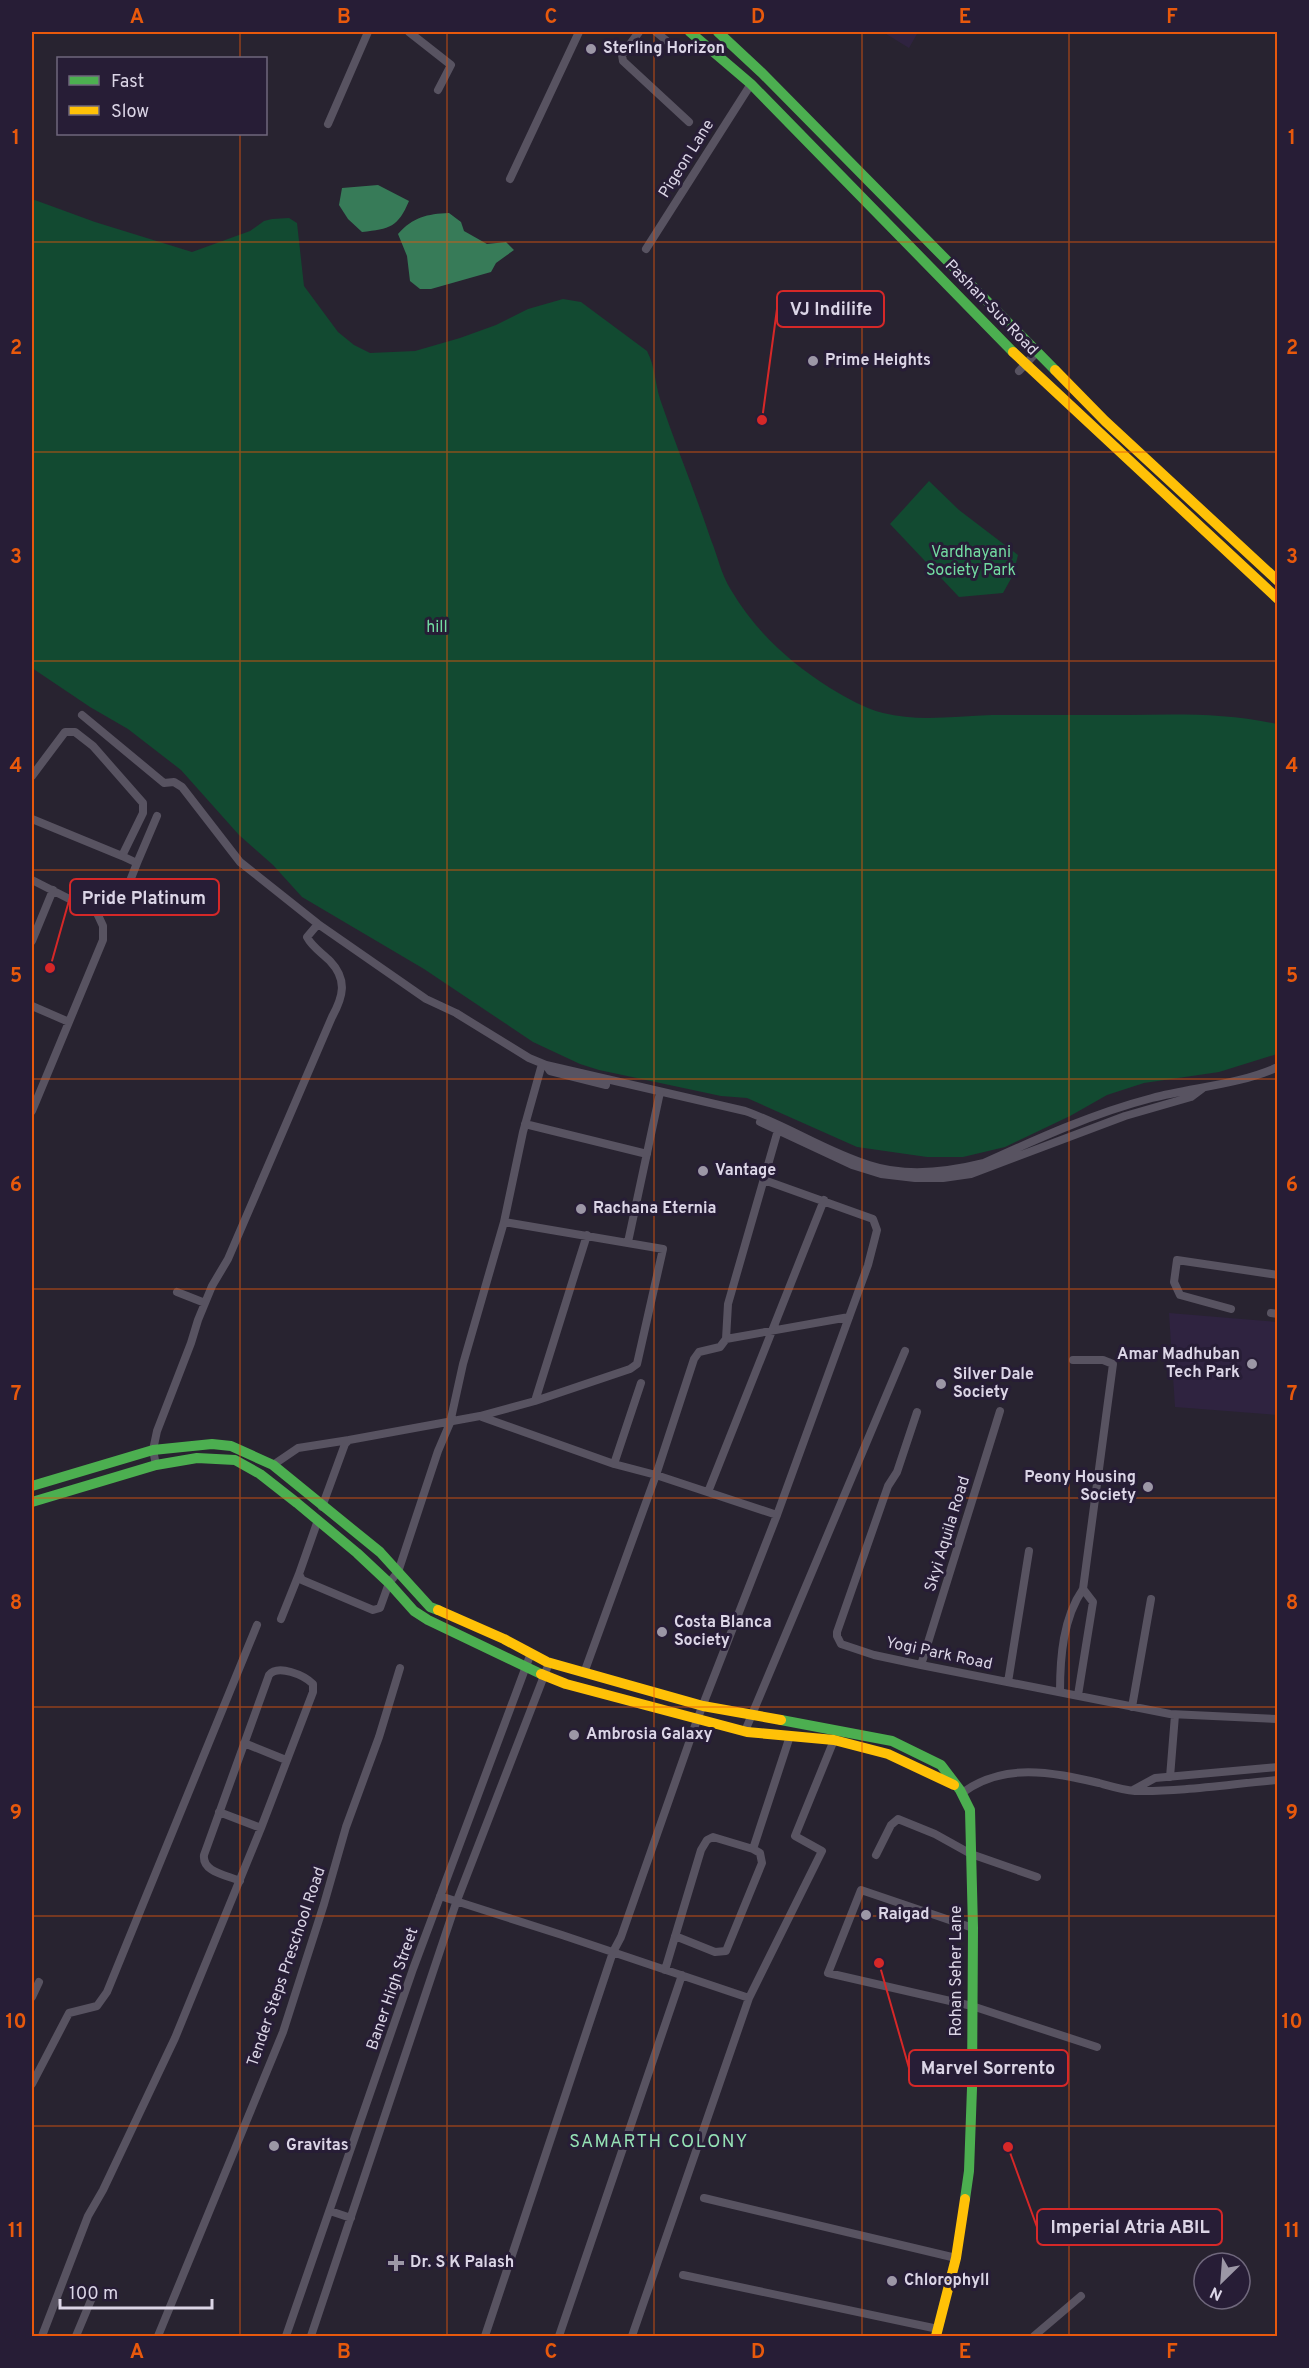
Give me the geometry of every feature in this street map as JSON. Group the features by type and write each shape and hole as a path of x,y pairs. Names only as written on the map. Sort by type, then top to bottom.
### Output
{"street":[{"path":"328,124 368,32"},
{"path":"409,32 451,65 438,90"},
{"path":"510,179 579,32"},
{"path":"639,32 624,50 623,61 689,122"},
{"path":"656,32 673,46"},
{"name":"Pashan-Sus Road","path":"690,32 751,84 1022,368 1278,599"},
{"name":"Pashan-Sus Road","path":"718,32 762,73 1105,421 1278,581"},
{"name":"Pigeon Lane","path":"646,249 751,84"},
{"path":"1022,368 1037,352"},
{"path":"82,715 164,783 174,782 182,787 240,862 318,924 426,999 456,1013 529,1058 544,1064 774,1121 845,1156 871,1166 921,1172 969,1167 984,1163 1086,1119 1151,1098 1257,1077 1278,1067"},
{"path":"32,776 65,732 75,732 93,746 143,803 144,813 122,856"},
{"path":"128,886 157,816"},
{"path":"32,819 137,863"},
{"path":"32,880 98,913 103,926 103,940 32,1111"},
{"path":"32,941 53,890"},
{"path":"156,1466 153,1450 161,1421 205,1303 228,1259 341,1000 341,976 307,937 318,924"},
{"path":"32,1006 69,1022"},
{"path":"544,1064 550,1071 750,1118 841,1161 906,1177 943,1178 971,1174 1125,1116 1191,1097 1204,1087"},
{"path":"299,1574 302,1580 373,1610 381,1608 389,1583 398,1572 438,1451 450,1423 463,1364 504,1222 525,1124 544,1064"},
{"path":"628,1242 659,1097"},
{"path":"525,1124 647,1154"},
{"path":"584,1673 656,1475 694,1359 699,1352 720,1347 726,1339 729,1304 778,1130"},
{"path":"485,2337 613,1952 621,1937 697,1720 777,1515 849,1317 877,1230 873,1219 764,1180"},
{"path":"708,1492 824,1200"},
{"path":"273,1465 298,1448 480,1416 535,1401 630,1369 637,1364 663,1249 504,1222"},
{"path":"535,1401 587,1235"},
{"path":"1231,1310 1180,1295 1174,1282 1177,1260 1278,1275"},
{"path":"177,1292 205,1303"},
{"path":"726,1339 849,1317"},
{"path":"746,1731 905,1351"},
{"path":"1060,1692 1064,1636 1073,1603 1083,1588 1113,1364 1103,1360 1073,1360"},
{"path":"614,1464 641,1383"},
{"name":"Skyi Aquila Road","path":"921,1665 1000,1411"},
{"name":"Yogi Park Road","path":"917,1412 897,1472 888,1486 837,1636 841,1644 874,1655 921,1665 1175,1715 1278,1719"},
{"path":"480,1416 614,1464 656,1475 777,1515"},
{"path":"322,1507 345,1444 349,1440"},
{"path":"32,1486 153,1450 190,1445 231,1446 273,1465 380,1552 430,1607 504,1639 549,1663 703,1706 866,1735 892,1742 941,1765 959,1789"},
{"path":"32,1502 156,1466 197,1458 235,1460 260,1474 318,1520 389,1583 414,1611 428,1620 566,1684 746,1731 834,1740 888,1754 959,1789 978,1781 1023,1772 1046,1772 1132,1791 1161,1791 1278,1780"},
{"path":"282,1619 318,1520"},
{"path":"1008,1682 1029,1551"},
{"path":"1078,1695 1093,1602 1083,1588"},
{"path":"1132,1707 1151,1599"},
{"path":"454,1618 456,1632"},
{"path":"32,2081 69,2013 97,2006 107,1992 257,1625"},
{"name":"Baner High Street","path":"286,2337 440,1896 531,1653"},
{"name":"Baner High Street","path":"311,2337 456,1903 549,1663"},
{"name":"Tender Steps Preschool Road","path":"158,2337 283,2032 346,1827 379,1737 400,1668"},
{"path":"42,2337 88,2217 175,2038 240,1881 313,1692 313,1684 308,1680 279,1669 273,1670 269,1675 203,1862 207,1868 240,1881"},
{"path":"1170,1777 1175,1715"},
{"path":"753,1849 790,1736"},
{"path":"632,2337 749,1998 822,1851 795,1836 834,1740"},
{"path":"244,1743 286,1760"},
{"path":"1132,1791 1155,1778 1278,1767"},
{"name":"Rohan Seher Lane","path":"937,2333 956,2258 969,2165 973,1928 970,1810 959,1789"},
{"path":"219,1812 261,1828"},
{"path":"876,1855 891,1825 898,1819 935,1834 971,1854 1037,1877"},
{"path":"665,1970 675,1936 701,1850 707,1840 713,1837 760,1853 762,1863 726,1951 715,1952 675,1936"},
{"path":"973,1928 861,1890 828,1973 972,2006 1097,2047"},
{"path":"440,1896 749,1998"},
{"path":"559,2337 682,1976"},
{"path":"32,1997 39,1982"},
{"path":"704,2198 956,2258"},
{"path":"330,2211 351,2218"},
{"path":"683,2275 937,2333"},
{"path":"76,2337 94,2293"},
{"path":"1034,2337 1081,2296"}],"shaded area":[{"path":"883,32 918,32 909,48"},
{"path":"378,185 409,201 401,216 392,225 380,230 362,232 348,219 339,205 342,188"},
{"path":"449,213 461,222 464,231 487,244 506,242 514,250 496,263 491,272 431,289 420,289 410,281 407,256 398,234 409,224 421,218"},
{"name":"Amar Madhuban Tech Park","path":"1169,1313 1277,1322 1277,1415 1175,1407"}],"green space":[{"name":"hill","path":"32,199 95,222 192,252 250,231 264,221 289,218 297,223 304,286 338,332 354,345 370,353 415,351 496,325 528,309 563,299 581,302 647,351 660,399 722,572 741,605 762,633 787,657 830,688 869,708 896,716 923,718 992,715 1184,715 1222,716 1277,724 1277,1054 1219,1072 1144,1083 1107,1095 1070,1116 1005,1147 963,1157 927,1157 857,1147 747,1098 721,1096 580,1064 533,1042 424,969 302,897 273,865 239,835 181,770 128,729 90,707 32,668"},
{"name":"Vardhayani Society Park","path":"929,481 959,510 1018,555 1013,575 1003,593 959,597 890,524"}],"traffic: fast":[{"path":"690,32 751,84 1013,352"},
{"path":"718,32 762,73 1055,370"},
{"path":"32,1486 153,1450 212,1444 231,1446 273,1465 380,1552 430,1607 438,1610"},
{"path":"32,1502 156,1465 197,1458 235,1460 260,1474 357,1553 414,1611 428,1620 541,1674"},
{"path":"781,1720 892,1741 941,1765 960,1790 970,1810 973,1928 972,2088 969,2171 965,2199"}],"traffic: slow":[{"path":"1013,352 1278,599"},
{"path":"1055,370 1105,421 1278,581"},
{"path":"438,1610 504,1639 547,1662 703,1706 781,1720"},
{"path":"541,1674 566,1684 747,1732 834,1740 888,1754 954,1785"},
{"path":"936,2336 956,2258 965,2199"}],"place":[{"name":"Sterling Horizon","path":"591,49"},
{"name":"Prime Heights","path":"813,361"},
{"name":"VJ Indilife","path":"762,420"},
{"name":"Pride Platinum","path":"50,968"},
{"name":"Vantage","path":"703,1171"},
{"name":"Rachana Eternia","path":"581,1209"},
{"name":"Amar Madhuban Tech Park","path":"1252,1364"},
{"name":"Silver Dale Society","path":"941,1384"},
{"name":"Peony Housing Society","path":"1148,1487"},
{"name":"Costa Blanca Society","path":"662,1632"},
{"name":"Ambrosia Galaxy","path":"574,1735"},
{"name":"Raigad","path":"866,1915"},
{"name":"Marvel Sorrento","path":"879,1963"},
{"name":"Gravitas","path":"274,2146"},
{"name":"Imperial Atria ABIL","path":"1008,2147"},
{"name":"Dr. S K Palash","path":"396,2263"},
{"name":"Chlorophyll","path":"892,2281"}],"district":[{"name":"SAMARTH COLONY","path":"659,2142"}]}
